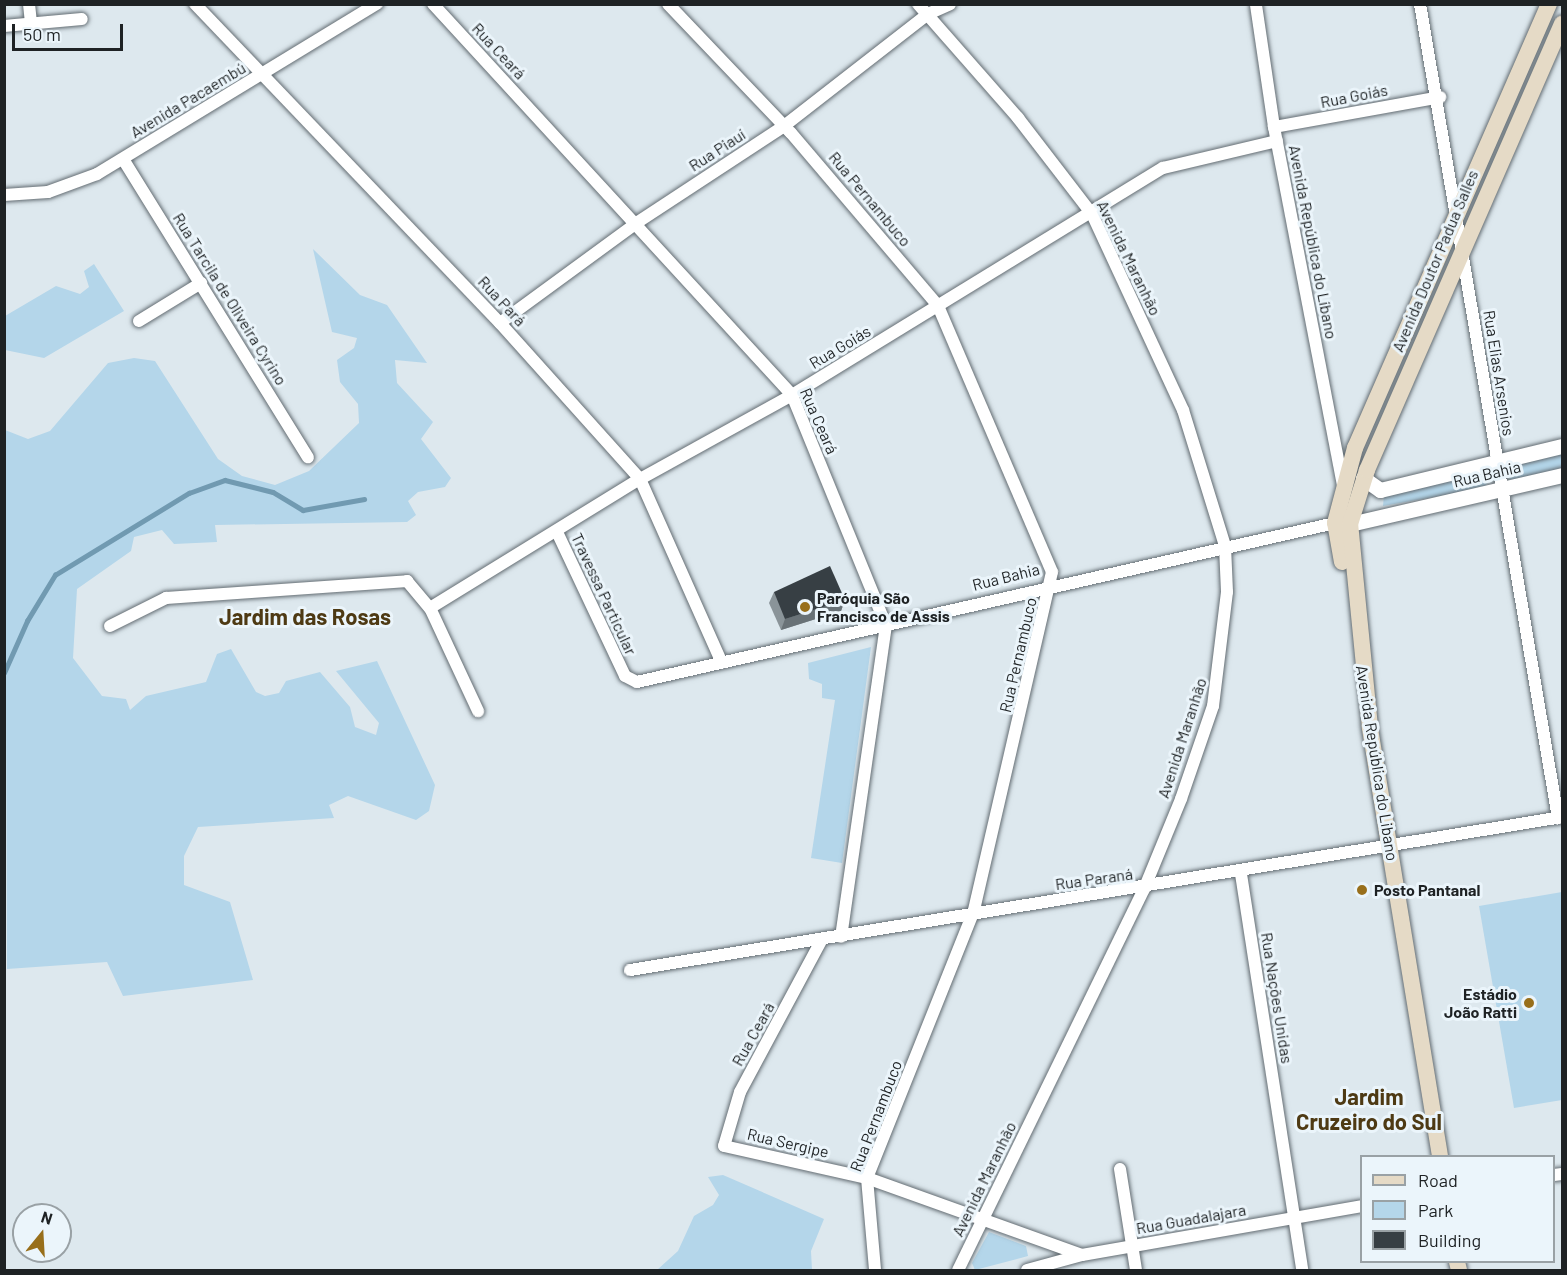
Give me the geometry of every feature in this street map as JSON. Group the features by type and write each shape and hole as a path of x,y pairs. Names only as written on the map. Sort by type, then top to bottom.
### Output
{"main road":[{"name":"Avenida Doutor Padua Salles","path":"1343,523 1343,485 1458,208 1549,4"},
{"name":"Avenida Doutor Padua Salles","path":"1343,523 1563,24"},
{"name":"Avenida República do Libano","path":"1343,523 1389,846 1440,1155"}],"street":[{"path":"29,4 31,23"},
{"name":"Rua Pará","path":"195,4 500,323 640,479 722,663"},
{"name":"Avenida Pacaembú","path":"4,195 69,186 123,159 377,4"},
{"name":"Rua Ceará","path":"433,4 638,222 792,395 886,625"},
{"name":"Rua Pernambuco","path":"668,4 784,126 938,306 1052,572 1052,585 973,913 867,1178 875,1270"},
{"name":"Avenida Maranhão","path":"918,4 1092,214 1183,410 1225,546 1225,639 1213,706 1144,889 958,1270"},
{"name":"Rua Piauí","path":"500,323 638,222 784,126 928,14 950,4"},
{"name":"Rua Elias Arsenios","path":"1420,4 1440,97 1497,461 1560,818"},
{"name":"Avenida República do Líbano","path":"1256,5 1274,128 1343,485"},
{"path":"4,26 82,19"},
{"name":"Rua Goiás","path":"1274,128 1440,97"},
{"name":"Rua Goiás","path":"430,608 640,479 792,395 1179,162 1277,141"},
{"name":"Rua Tarcila de Oliveira Cyrino","path":"123,159 308,457"},
{"path":"139,321 201,283"},
{"name":"Rua Bahia","path":"1380,490 1563,446"},
{"name":"Rua Bahia","path":"621,669 637,682 1225,546 1384,515 1563,475"},
{"path":"1363,478 1380,490 1376,506 1384,515"},
{"name":"Travessa Particular","path":"557,532 621,669"},
{"path":"110,626 166,598 294,593 393,578 419,590 430,608 478,711"},
{"path":"841,937 886,625"},
{"name":"Rua Paraná","path":"630,970 821,941 973,913 1240,874 1389,846 1560,818"},
{"name":"Rua Nações Unidas","path":"1240,874 1302,1270"},
{"name":"Rua Ceará","path":"724,1146 740,1092 821,941"},
{"name":"Rua Sergipe","path":"724,1146 867,1178 1082,1255"},
{"path":"1120,1168 1136,1270"},
{"name":"Rua Guadalajara","path":"1027,1270 1082,1255 1360,1206"}],"green space":[{"path":"313,249 360,295 387,305 427,363 395,360 397,383 433,422 421,439 451,478 445,487 418,492 408,501 416,515 407,522 215,525 217,542 174,544 162,530 134,537 131,551 77,589 73,658 102,696 126,699 130,710 146,696 206,682 217,654 231,649 256,692 265,696 279,693 286,681 320,672 350,707 355,727 376,735 379,723 336,671 377,661 435,785 429,811 416,820 348,796 329,805 334,818 198,827 184,856 184,885 230,902 253,980 123,996 107,962 7,969 5,430 28,439 50,431 108,363 134,358 155,361 218,459 242,476 275,485 309,471 359,423 358,404 340,382 337,360 354,348 357,338 332,332"},
{"path":"94,264 124,311 44,358 5,350 5,316 56,286 80,294 89,287 84,271"},
{"path":"1562,448 1562,469 1512,481 1508,477 1505,464"},
{"path":"1483,470 1489,477 1485,488 1383,506 1384,494"},
{"path":"871,647 842,863 811,858 835,700 822,698 822,684 809,679 808,663"},
{"name":"Estádio João Ratti","path":"1562,892 1562,1100 1514,1108 1479,906"},
{"path":"723,1175 824,1219 811,1251 812,1270 657,1270 678,1251 694,1216 713,1205 719,1195 708,1177"},
{"path":"989,1232 1026,1246 1028,1256 975,1270 972,1263"}],"building":[{"name":"Paróquia São Francisco de Assis","path":"830,566 845,600 785,619 774,592"}],"waterway":[{"path":"4,673 27,621 55,575 189,493 225,480 273,492 303,510 364,499"}],"place":[{"name":"Paróquia São Francisco de Assis","path":"805,607"},
{"name":"Posto Pantanal","path":"1362,890"},
{"name":"Estádio João Ratti","path":"1529,1003"}],"district":[{"name":"Jardim das Rosas","path":"305,617"},
{"name":"Jardim Cruzeiro do Sul","path":"1369,1108"}]}
